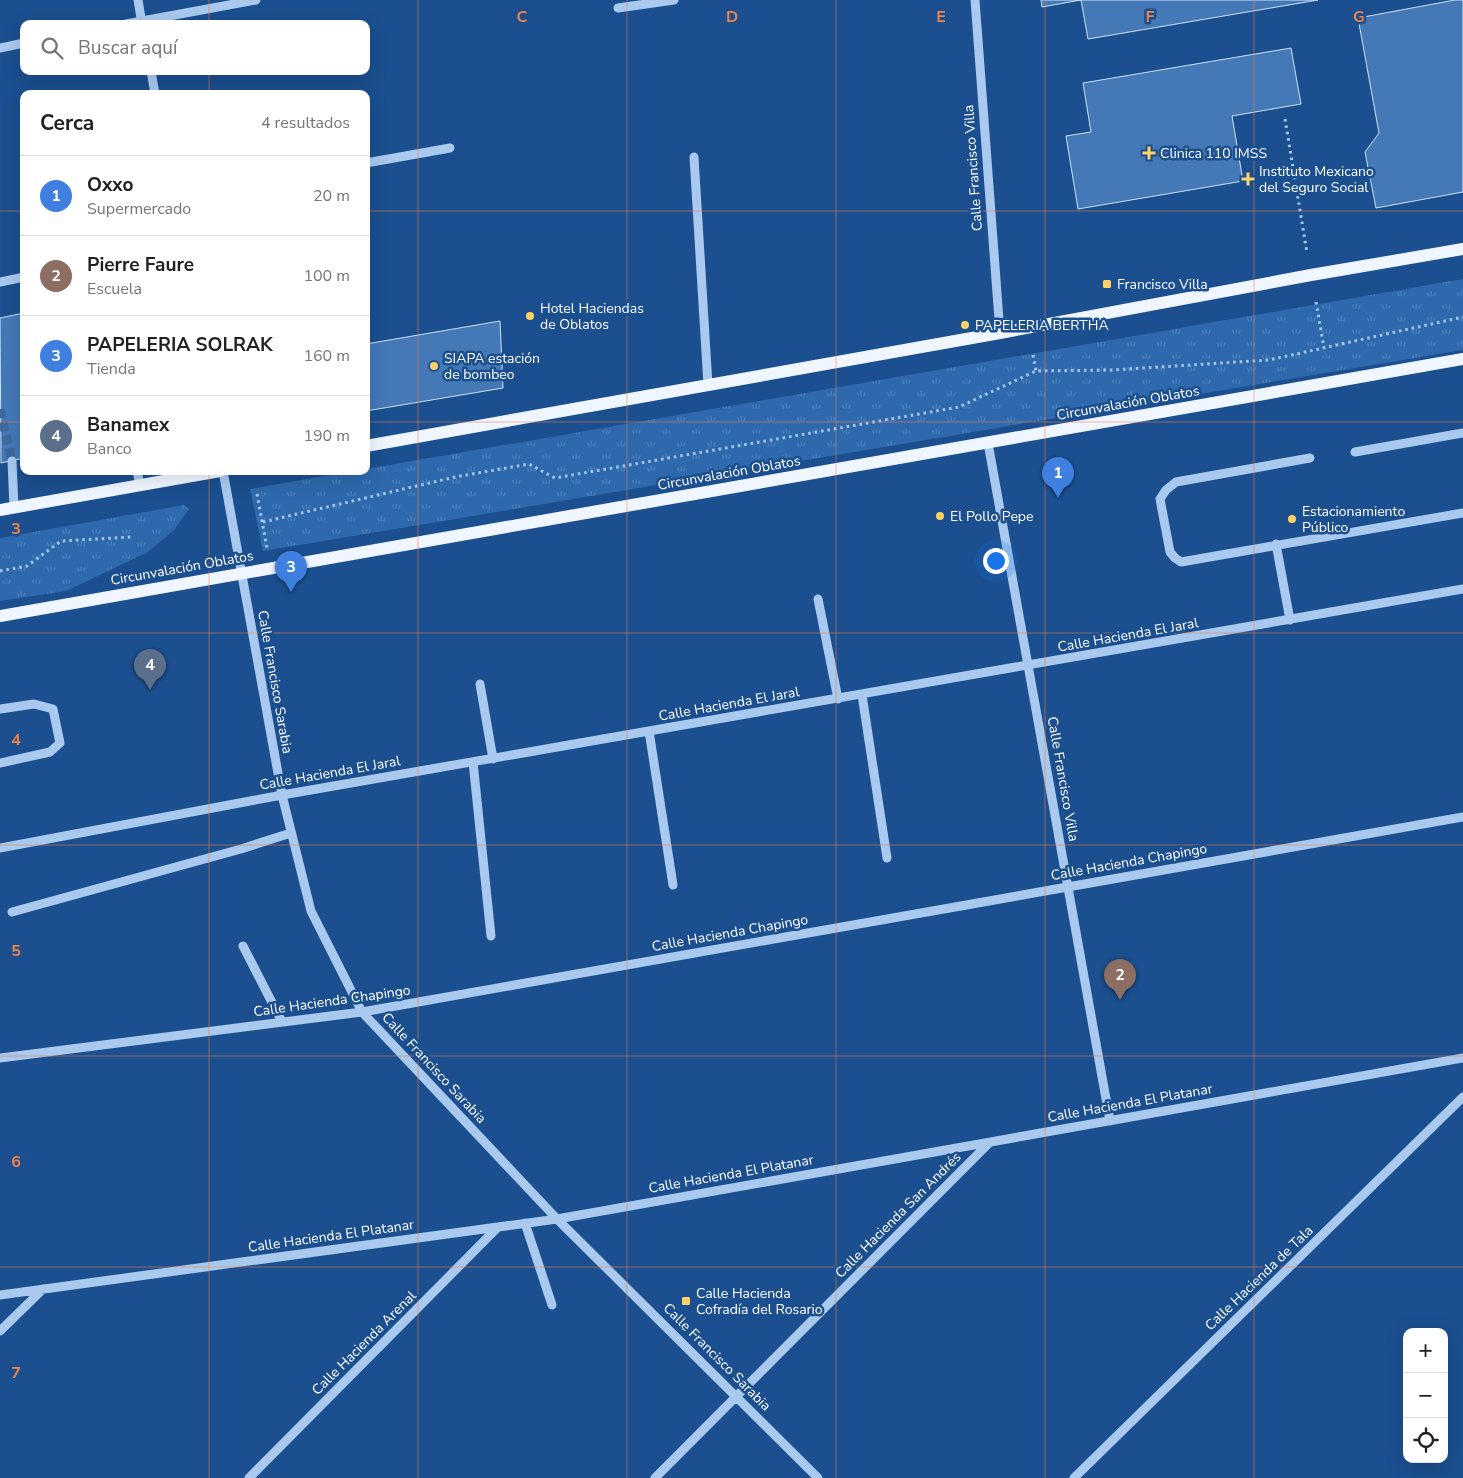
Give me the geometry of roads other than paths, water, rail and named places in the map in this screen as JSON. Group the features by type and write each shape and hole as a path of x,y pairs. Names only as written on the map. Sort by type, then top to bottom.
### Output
{"main road":[{"path":"370,445 1463,248"},
{"name":"Circunvalación Oblatos","path":"0,616 1463,359"},
{"path":"0,510 199,475"}],"street":[{"path":"138,0 142,20"},
{"path":"152,20 256,0"},
{"path":"618,8 674,0"},
{"name":"Calle Francisco Villa","path":"974,0 1000,333"},
{"path":"0,48 20,45"},
{"path":"152,75 154,90"},
{"path":"370,162 450,148"},
{"path":"694,157 708,385"},
{"path":"0,282 20,278"},
{"path":"1355,452 1463,432"},
{"name":"Calle Francisco Villa","path":"988,443 1110,1121"},
{"path":"1310,458 1176,482 1166,490 1160,499 1170,552 1181,562 1463,513"},
{"path":"12,461 14,508"},
{"path":"139,475 140,485"},
{"name":"Calle Francisco Sarabia","path":"223,475 282,795 311,911 362,1012 557,1219 818,1478"},
{"path":"1276,544 1290,620"},
{"name":"Calle Hacienda El Jaral","path":"0,848 282,795 1463,589"},
{"path":"818,599 838,699"},
{"path":"480,684 493,759"},
{"path":"862,695 887,858"},
{"path":"0,709 34,704 53,709 60,743 50,752 0,763"},
{"path":"649,732 673,885"},
{"path":"473,762 491,936"},
{"name":"Calle Hacienda Chapingo","path":"0,1058 362,1012 1463,817"},
{"path":"12,912 241,849 291,833"},
{"path":"242,946 282,1022"},
{"name":"Calle Hacienda El Platanar","path":"0,1295 557,1219 1463,1058"},
{"name":"Calle Hacienda de Tala","path":"1074,1478 1463,1097"},
{"name":"Calle Hacienda San Andrés","path":"655,1478 990,1142"},
{"path":"525,1223 552,1305"},
{"name":"Calle Hacienda Arenal","path":"249,1478 498,1227"},
{"path":"0,1331 43,1290"}],"tunnel":[{"path":"0,409 12,461"}],"place":[{"name":"Clinica 110 IMSS","path":"1149,153"},
{"name":"Instituto Mexicano del Seguro Social","path":"1248,179"},
{"name":"Francisco Villa","path":"1107,284"},
{"name":"Hotel Haciendas de Oblatos","path":"530,316"},
{"name":"PAPELERIA BERTHA","path":"965,325"},
{"name":"SIAPA estación de bombeo","path":"434,366"},
{"name":"Oxxo","path":"1058,498"},
{"name":"El Pollo Pepe","path":"940,516"},
{"name":"Estacionamiento Público","path":"1292,519"},
{"name":"PAPELERIA SOLRAK","path":"291,592"},
{"name":"Banamex","path":"150,690"},
{"name":"Pierre Faure","path":"1120,1000"},
{"name":"Calle Hacienda Cofradía del Rosario","path":"686,1301"}]}
